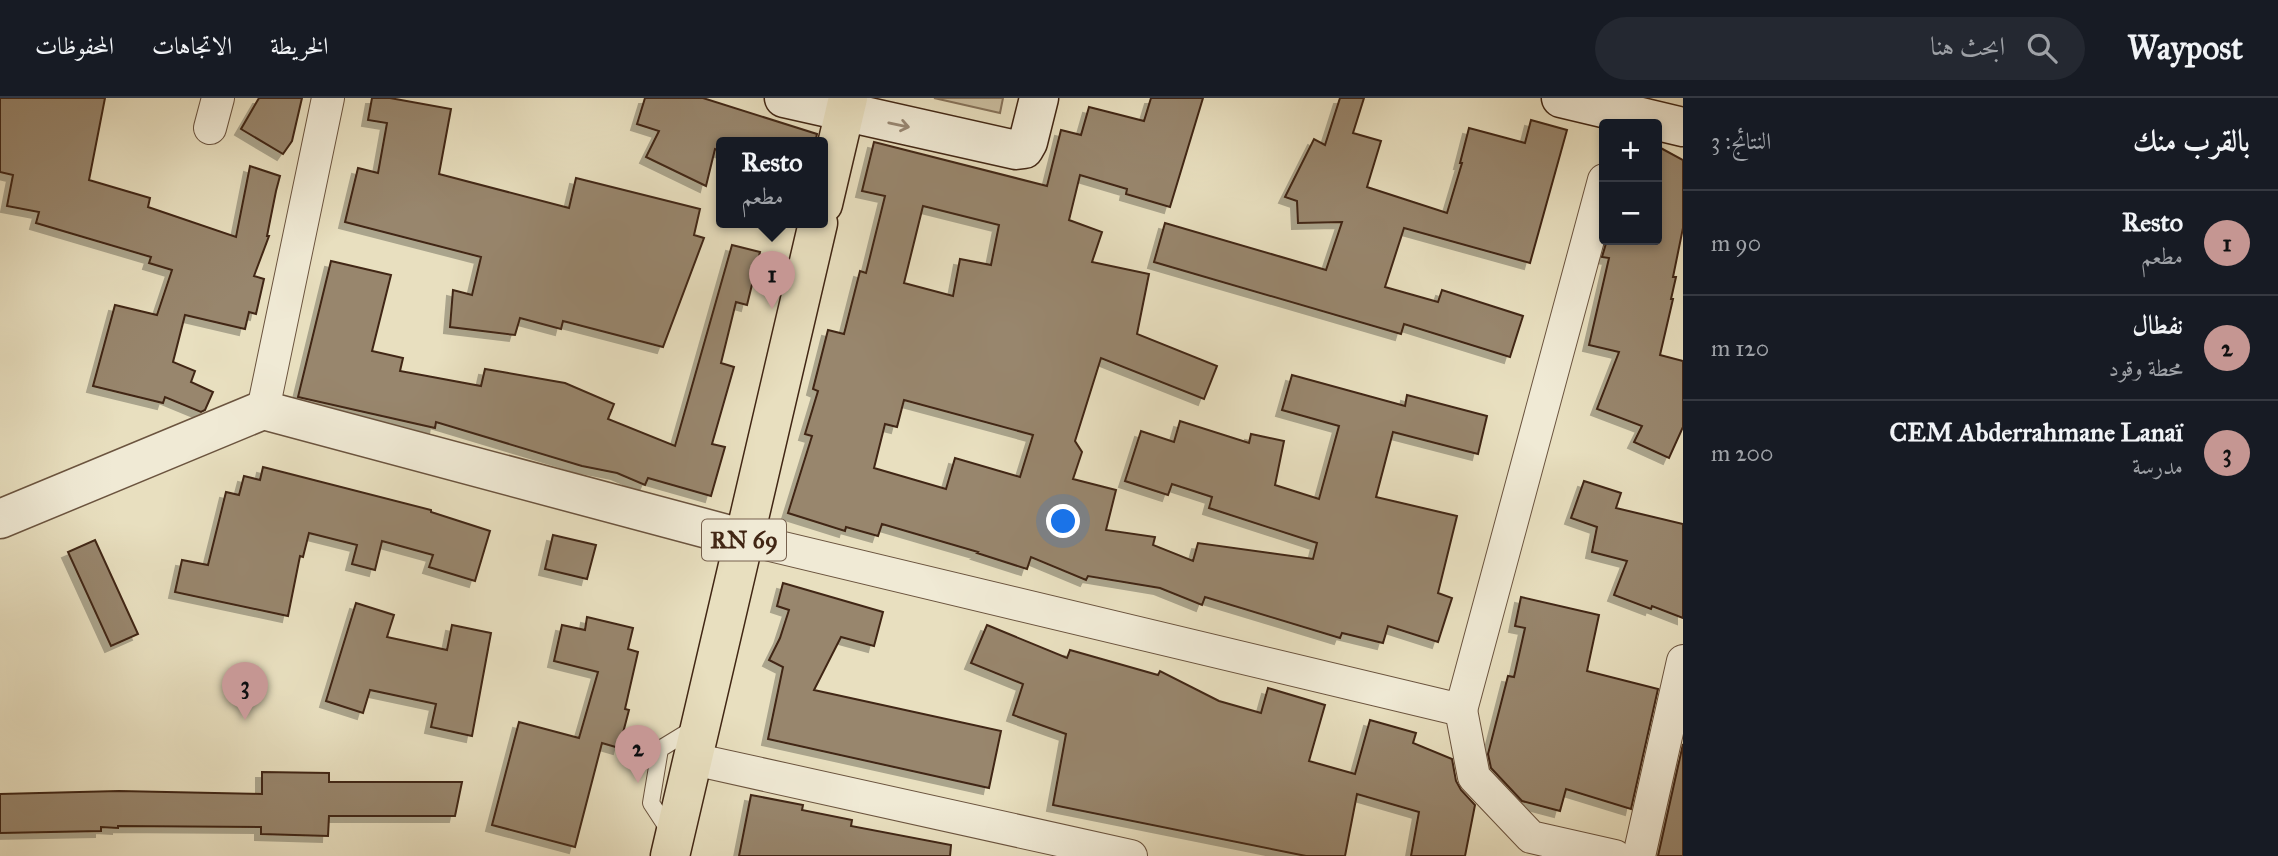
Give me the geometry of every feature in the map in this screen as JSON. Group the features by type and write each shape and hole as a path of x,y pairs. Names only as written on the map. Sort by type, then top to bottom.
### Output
{"main road":[{"path":"828,183 846,106"},
{"name":"RN 69","path":"672,847 817,228"}],"street":[{"path":"210,128 218,98"},
{"path":"263,410 328,98"},
{"path":"785,98 846,106 1020,150 1028,142 1039,98"},
{"path":"1562,98 1683,127"},
{"path":"1603,182 1461,710 1474,777 1530,847 1615,856"},
{"path":"0,519 263,410 745,539 1461,710"},
{"path":"1639,856 1683,661"},
{"path":"697,741 1131,856"}],"shaded area":[{"path":"934,98 1003,98 1000,113"}],"building":[{"path":"0,98 105,98 89,180 150,198 148,207 236,237 250,166 280,176 269,236 254,276 264,279 256,314 249,312 245,329 185,315 173,362 195,371 191,382 213,392 205,410 201,412 165,397 163,403 93,386 115,305 157,315 172,270 149,263 151,257 36,223 39,212 7,206 13,175 0,172"},
{"path":"259,98 302,98 292,141 283,154 241,129"},
{"path":"372,98 390,98 451,109 439,174 569,208 576,178 700,209 694,235 704,238 663,347 563,321 561,329 520,318 515,335 450,327 453,290 472,295 481,257 345,222 358,168 378,173 387,123 368,120"},
{"path":"645,98 703,98 817,134 816,137 716,137 716,149 706,186 646,157 659,131 637,124"},
{"path":"1151,98 1203,98 1170,207 1126,194 1127,189 1080,175 1069,220 1102,232 1092,262 1149,274 1137,334 1217,366 1204,399 1101,358 1075,441 1082,452 1073,479 1116,490 1106,530 1155,537 1153,545 1193,561 1198,543 1313,559 1317,543 1209,508 1212,497 1172,484 1168,495 1125,481 1141,431 1174,442 1180,421 1249,443 1251,434 1284,441 1275,485 1319,499 1339,426 1282,410 1292,375 1405,406 1407,395 1487,416 1478,454 1393,432 1376,497 1457,516 1438,593 1452,598 1438,642 1388,626 1383,643 1342,633 1340,638 1205,597 1202,605 1160,588 1088,576 1086,580 1031,557 1027,569 882,524 878,536 846,527 845,531 788,513 812,436 805,434 818,391 813,389 828,330 844,334 860,271 866,273 885,196 862,191 874,142 1047,186 1061,130 1081,135 1089,107 1144,121","holes":["923,206 999,225 991,265 960,259 953,296 904,283","904,400 1033,435 1020,477 955,458 946,489 874,468 885,424 897,427"]},
{"path":"1340,98 1364,98 1353,133 1381,141 1367,187 1447,213 1469,128 1525,143 1531,120 1567,130 1530,263 1404,228 1385,287 1438,302 1442,290 1523,316 1510,357 1404,324 1401,334 1154,262 1165,223 1326,270 1342,222 1298,223 1297,201 1285,197 1314,139 1325,145"},
{"path":"1662,149 1683,160 1683,228 1673,277 1676,277 1673,299 1660,355 1683,361 1683,427 1669,458 1634,442 1642,426 1597,409 1619,352 1589,345 1609,258 1602,257 1606,245 1662,245"},
{"path":"732,245 760,252 747,305 736,302 721,363 734,367 712,444 725,447 711,496 648,478 645,485 617,473 582,466 436,422 435,428 298,397 331,261 391,275 372,351 403,358 400,371 481,386 485,369 565,383 614,404 608,419 675,446"},
{"path":"263,467 431,510 490,531 475,581 429,567 433,555 382,541 375,570 352,564 357,545 309,533 303,557 300,556 288,616 175,592 182,560 208,565 226,492 239,495 244,476 260,480"},
{"path":"1584,481 1621,493 1616,508 1683,524 1683,618 1614,595 1627,561 1592,552 1597,527 1571,518"},
{"path":"553,535 596,545 587,579 545,569"},
{"path":"95,540 138,634 111,646 68,552"},
{"path":"783,583 883,612 874,646 841,637 814,690 1001,731 989,788 768,739 783,667 769,660 789,610 777,606"},
{"path":"1521,597 1599,615 1587,671 1658,689 1631,809 1566,789 1560,811 1522,801 1491,768 1488,754 1508,676 1514,677 1525,628 1515,626"},
{"path":"356,603 394,615 387,637 447,650 452,625 491,633 472,736 431,727 436,704 370,690 363,713 326,701"},
{"path":"587,617 633,628 628,649 638,652 625,709 629,710 619,748 602,743 575,847 492,825 519,722 579,738 598,672 554,661 562,625 585,630"},
{"path":"987,625 1067,658 1070,650 1158,675 1160,671 1219,701 1261,713 1268,688 1325,705 1309,761 1355,774 1370,720 1416,733 1413,743 1452,759 1456,781 1475,805 1465,856 1411,856 1419,812 1357,794 1345,856 1306,856 1053,805 1066,734 1013,715 1023,684 971,663"},
{"path":"1683,744 1683,856 1658,856"},
{"path":"262,772 329,773 329,782 462,782 455,816 329,816 328,836 261,834 261,827 118,826 101,827 101,831 0,833 0,794 119,791 262,794"},
{"path":"751,795 803,805 802,810 852,820 851,826 951,845 950,856 739,856"}],"place":[{"name":"Resto","path":"772,309"},
{"name":"CEM Abderrahmane Lanaï","path":"245,720"},
{"name":"نفطال","path":"638,783"}]}
